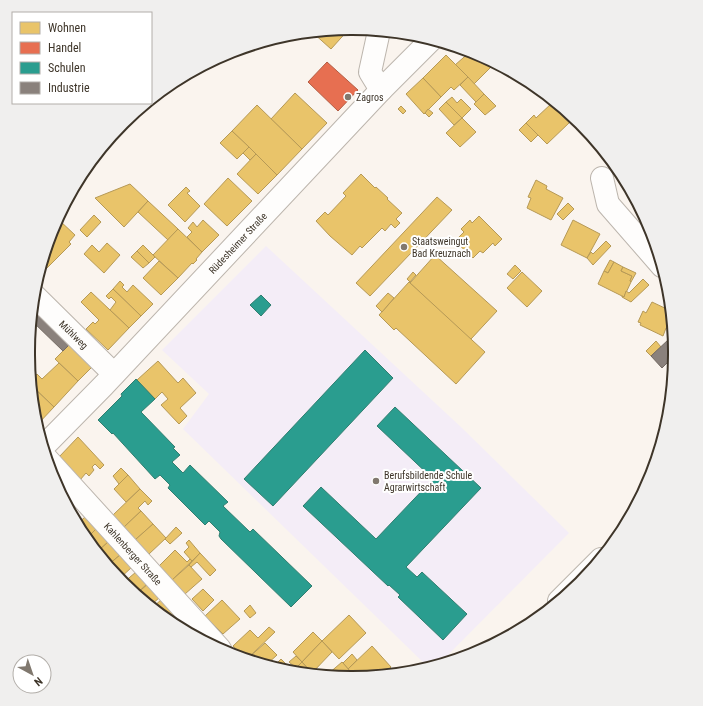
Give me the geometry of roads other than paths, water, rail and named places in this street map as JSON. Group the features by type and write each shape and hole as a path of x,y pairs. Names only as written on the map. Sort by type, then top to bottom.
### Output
{"street":[{"path":"378,37 370,72 381,90"},
{"name":"Rüdesheimer Straße","path":"48,442 114,374 381,90 427,45"},
{"path":"602,178 608,204 653,255"},
{"name":"Mühlweg","path":"40,300 114,374"},
{"name":"Kahlenberger Straße","path":"57,471 186,623 195,630"}],"place":[{"name":"Zagros","path":"348,97"},
{"name":"Staatsweingut Bad Kreuznach","path":"404,247"},
{"name":"Berufsbildende Schule Agrarwirtschaft","path":"376,481"}]}
